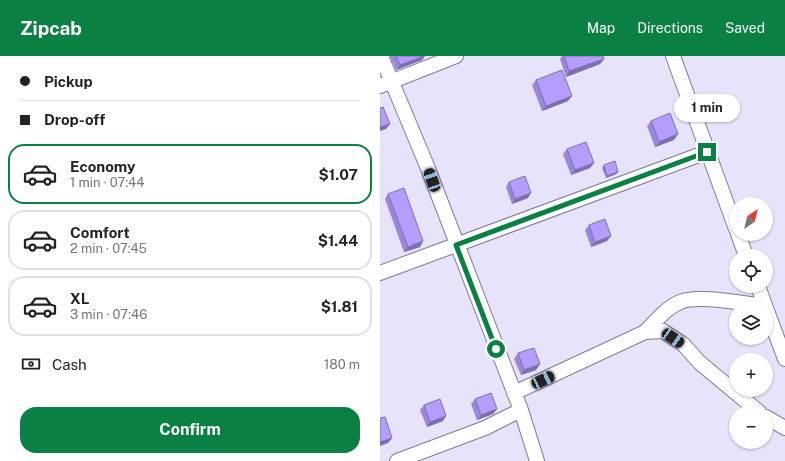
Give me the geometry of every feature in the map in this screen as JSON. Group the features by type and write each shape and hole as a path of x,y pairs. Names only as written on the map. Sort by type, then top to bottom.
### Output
{"street":[{"path":"381,56 386,84 427,166 456,245 521,410 537,461"},
{"path":"386,84 456,56"},
{"path":"673,56 729,210"},
{"path":"380,273 707,152"},
{"path":"514,393 645,332 664,312 681,302 699,298 729,302"},
{"path":"773,320 781,334 785,359"},
{"path":"645,332 663,331 682,344 699,362 751,405"},
{"path":"397,461 485,428 521,410"},
{"path":"773,421 785,428"}],"building":[{"path":"396,56 424,56 400,65"},
{"path":"564,56 603,56 604,59 569,71"},
{"path":"562,70 572,96 546,106 536,80"},
{"path":"383,107 390,124 380,127 380,108"},
{"path":"670,113 678,134 659,142 651,121"},
{"path":"586,142 594,163 575,170 567,149"},
{"path":"615,161 618,172 607,176 604,165"},
{"path":"525,176 531,193 515,199 509,182"},
{"path":"404,188 423,241 408,247 388,194"},
{"path":"605,219 611,236 595,242 589,225"},
{"path":"534,348 540,364 524,370 518,353"},
{"path":"491,393 497,409 481,415 475,399"},
{"path":"440,399 446,416 430,422 424,405"},
{"path":"385,417 392,438 380,442 380,418"}],"route":[{"path":"496,349 456,245 707,152"}]}
